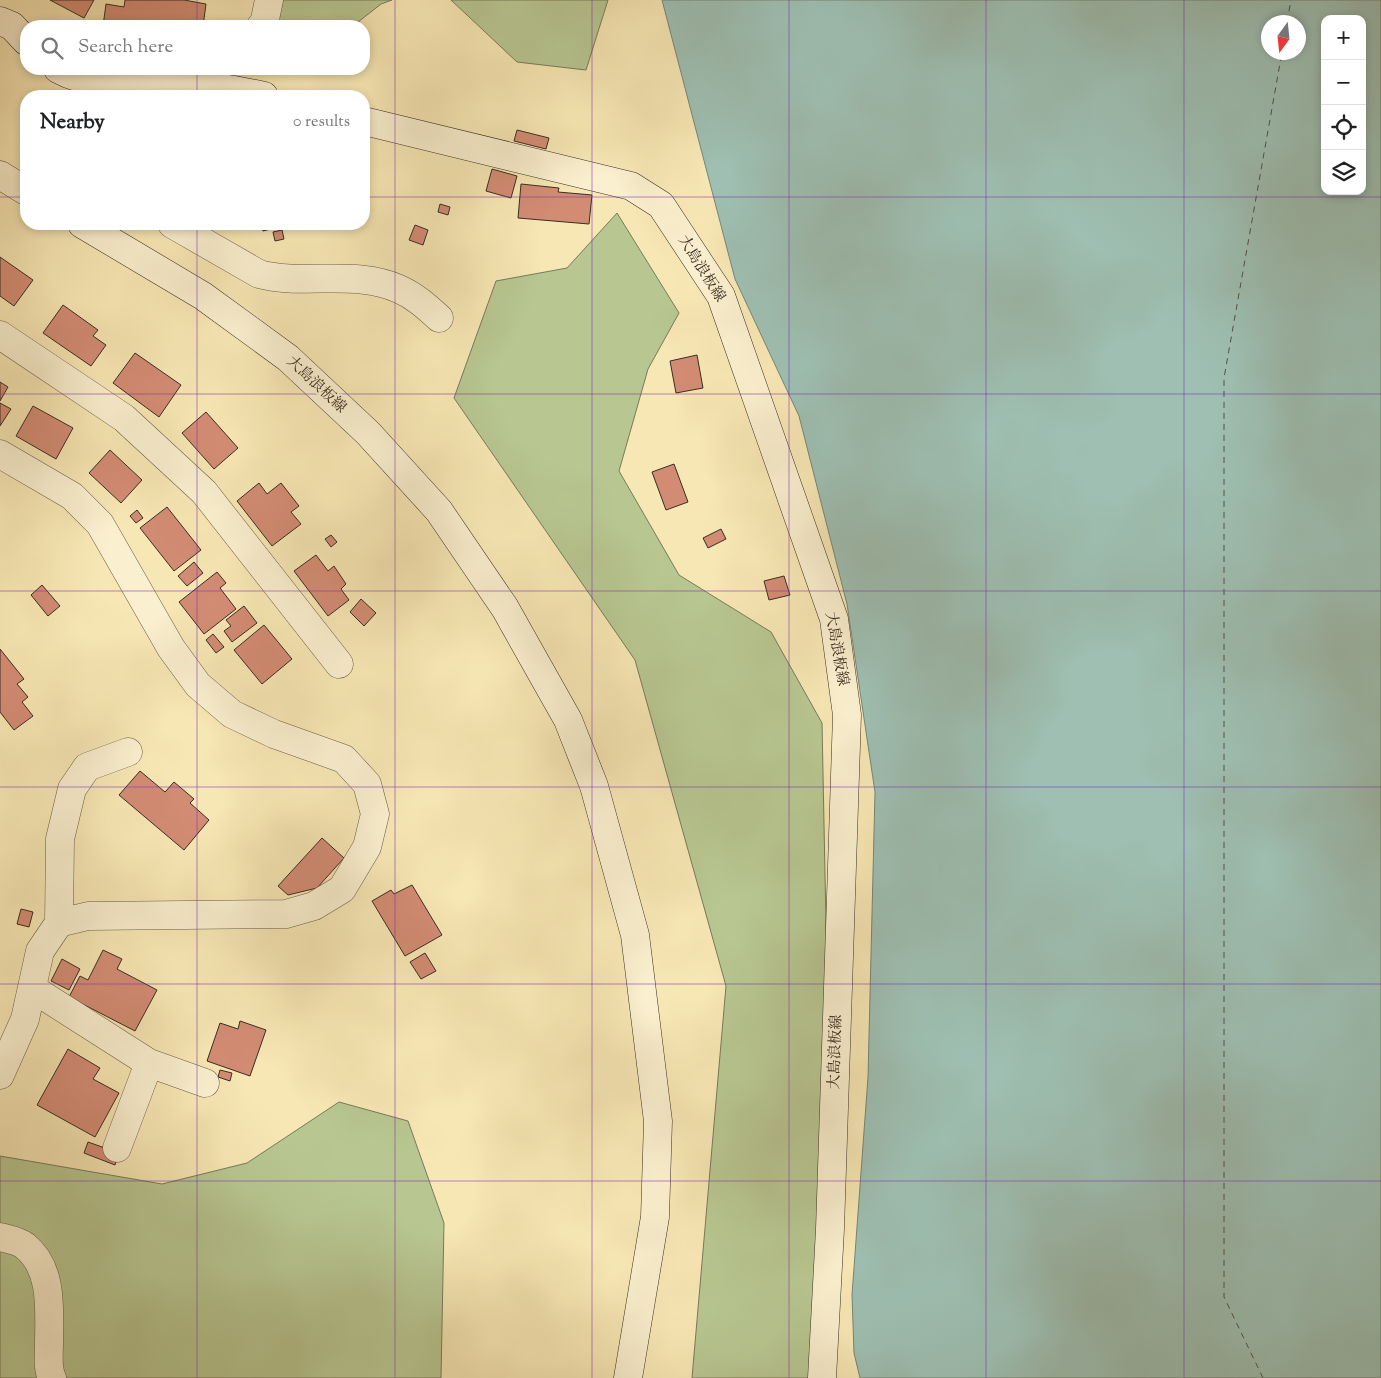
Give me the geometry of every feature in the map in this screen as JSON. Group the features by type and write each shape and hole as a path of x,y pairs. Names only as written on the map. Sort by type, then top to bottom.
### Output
{"main road":[{"path":"265,20 269,0"},
{"path":"0,21 12,26 20,35"},
{"path":"72,75 85,81 183,84 234,90"},
{"name":"大島浪板線","path":"370,122 630,186 661,205 721,296 834,619 847,715 830,1229 822,1378"},
{"path":"0,175 20,187"},
{"name":"大島浪板線","path":"92,230 203,296 288,358 368,433 439,511 505,608 568,720 594,786 635,935 658,1121 655,1217 628,1378"},
{"path":"182,230 259,274 275,278 375,283 398,288 420,301 439,318"},
{"path":"0,336 124,418 204,492 340,664"},
{"path":"0,454 72,496 100,524 171,648 198,684 232,714 274,734 344,759 367,784 375,814 367,847 342,889 314,906 286,914 88,916 59,923"},
{"path":"0,1075 25,1019 40,951 59,923 60,839 72,789 87,767 128,752"},
{"path":"33,989 149,1063 206,1083"},
{"path":"117,1148 149,1063"},
{"path":"0,1237 25,1245 39,1264 45,1278 49,1291 49,1363 52,1378"}],"green space":[{"path":"282,0 392,0 381,4 361,20 277,20"},
{"path":"451,0 608,0 586,70 517,62"},
{"path":"617,213 679,313 648,369 619,471 679,575 771,632 822,723 835,1378 692,1378 726,986 635,660 454,398 496,281 567,268"},
{"path":"339,1102 408,1121 444,1223 441,1378 0,1378 0,1156 162,1184 247,1163"}],"shaded area":[{"path":"662,0 1381,0 1381,1378 860,1378 854,1353 852,1295 868,1077 875,792 847,604 799,416 735,279"}],"building":[{"path":"50,0 94,0 84,18"},
{"path":"125,0 184,0 206,4 204,20 104,20 106,4 124,7"},
{"path":"517,130 549,138 546,149 514,141"},
{"path":"492,169 517,176 511,198 486,191"},
{"path":"521,184 559,188 558,192 592,195 589,224 518,218"},
{"path":"440,204 450,207 448,215 438,212"},
{"path":"415,225 428,230 423,245 409,240"},
{"path":"282,230 284,239 275,241 273,232"},
{"path":"0,257 33,280 14,306 0,296"},
{"path":"63,305 98,330 93,336 106,345 91,366 43,333"},
{"path":"135,353 181,385 159,417 113,383"},
{"path":"697,355 703,388 676,393 670,361"},
{"path":"0,382 8,387 0,401"},
{"path":"0,403 11,409 0,426"},
{"path":"33,406 73,428 56,459 16,436"},
{"path":"206,412 238,448 214,469 182,433"},
{"path":"110,450 142,480 121,503 89,473"},
{"path":"674,464 688,502 666,510 652,472"},
{"path":"259,483 267,494 281,483 299,506 291,512 301,524 272,546 237,501"},
{"path":"167,507 201,550 174,571 140,528"},
{"path":"137,510 143,518 136,523 130,516"},
{"path":"721,529 726,539 708,548 703,538"},
{"path":"331,535 337,542 331,547 325,539"},
{"path":"316,555 328,571 334,566 346,584 341,589 349,600 328,616 294,571"},
{"path":"194,562 203,573 187,586 178,576"},
{"path":"217,572 226,583 220,588 236,609 204,634 179,602"},
{"path":"784,576 790,595 769,600 764,581"},
{"path":"42,585 60,606 48,616 31,595"},
{"path":"361,599 376,613 364,626 350,612"},
{"path":"244,606 257,623 232,642 224,631 231,626 226,620"},
{"path":"264,625 292,659 262,684 234,650"},
{"path":"213,634 224,647 216,653 206,640"},
{"path":"0,649 24,679 17,684 28,697 22,702 33,716 14,730 0,712"},
{"path":"140,771 165,792 174,782 194,799 190,803 209,820 184,850 119,795"},
{"path":"322,838 344,858 317,888 288,895 278,886"},
{"path":"412,885 442,935 405,956 372,901 391,890 394,894"},
{"path":"21,909 33,912 29,927 17,924"},
{"path":"103,950 122,959 117,969 157,990 135,1031 69,997 80,976 88,980"},
{"path":"425,953 436,971 421,979 410,962"},
{"path":"62,959 80,969 69,990 51,981"},
{"path":"240,1021 266,1030 250,1076 207,1061 220,1023 238,1029"},
{"path":"68,1049 100,1068 93,1079 119,1093 95,1137 37,1105"},
{"path":"220,1070 232,1073 230,1081 218,1077"},
{"path":"88,1142 119,1153 115,1165 84,1153"}],"ferry route":[{"path":"1288,15 1291,0"},
{"path":"1263,1378 1224,1297 1224,378 1281,60"}]}
